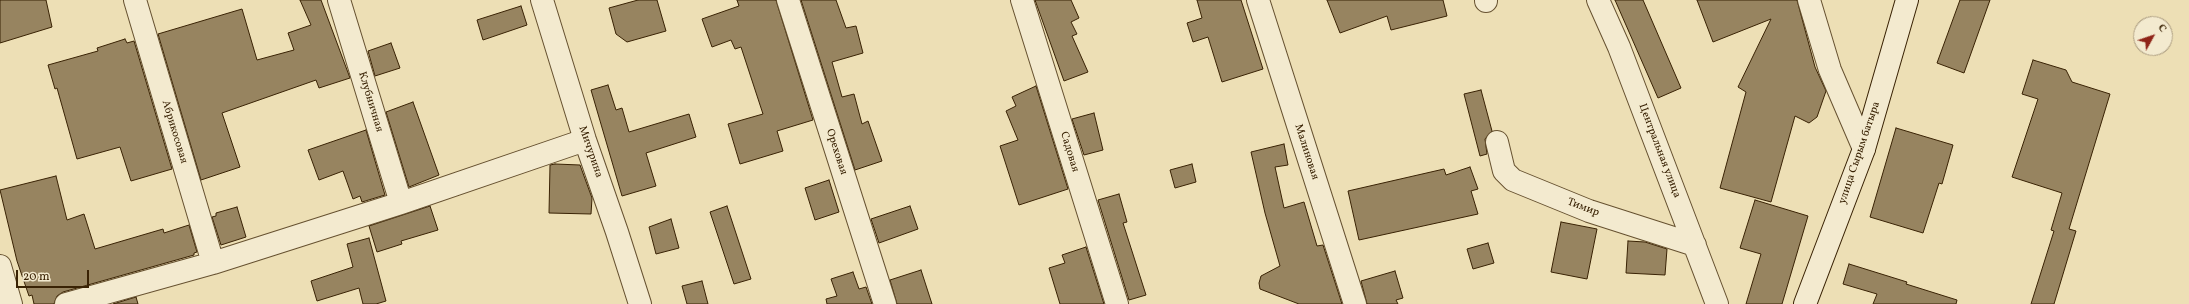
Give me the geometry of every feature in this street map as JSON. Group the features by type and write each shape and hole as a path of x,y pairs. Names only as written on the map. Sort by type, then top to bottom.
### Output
{"street":[{"name":"Абрикосовая","path":"135,0 213,263"},
{"name":"Клубничная","path":"339,0 401,203"},
{"name":"Мичурина","path":"542,0 585,140 640,304"},
{"name":"Ореховая","path":"788,0 885,304"},
{"name":"Садовая","path":"1022,0 1117,304"},
{"name":"Малиновая","path":"1258,0 1355,304"},
{"name":"Центральная улица","path":"1598,0 1619,47 1717,304"},
{"path":"1809,0 1830,70 1864,149"},
{"name":"улица Сырым батыра","path":"1805,304 1864,149 1907,0"},
{"path":"66,304 213,263 401,203 585,140"},
{"name":"Тимир","path":"1497,142 1504,171 1513,180 1589,211 1695,245"},
{"path":"0,266 11,304"}],"building":[{"path":"0,0 46,0 52,27 0,43"},
{"path":"300,0 321,0 350,78 319,88 316,80 222,113 240,167 201,180 158,34 242,9 257,60 294,50 288,33 311,25"},
{"path":"638,0 657,0 666,31 627,42 616,34 609,8"},
{"path":"737,0 776,0 813,120 777,131 783,151 740,164 728,124 763,114 741,47 735,49 731,40 712,47 702,19 739,6"},
{"path":"801,0 836,0 846,28 856,26 863,53 832,62 842,97 854,94 862,124 868,121 882,161 855,170"},
{"path":"1035,0 1071,0 1079,18 1071,22 1077,34 1072,36 1088,72 1064,81"},
{"path":"1197,0 1241,0 1263,69 1222,82 1208,37 1193,42 1187,23 1202,18"},
{"path":"1327,0 1443,0 1447,16 1391,30 1387,16 1340,33"},
{"path":"1615,0 1643,0 1681,88 1658,98"},
{"path":"1697,0 1797,0 1815,67 1826,91 1817,117 1809,123 1795,116 1771,202 1720,188 1746,92 1738,87 1771,19 1713,42"},
{"path":"1960,0 1990,0 1964,73 1937,63"},
{"path":"521,6 527,25 483,40 477,20"},
{"path":"125,39 127,43 134,41 172,169 131,181 120,147 77,159 57,88 55,89 48,65 98,51 97,48"},
{"path":"391,43 400,68 375,76 368,51"},
{"path":"2033,60 2066,70 2072,82 2110,94 2069,229 2076,231 2054,304 2031,304 2054,231 2051,230 2062,193 2012,177 2038,99 2022,94"},
{"path":"608,85 616,110 622,108 629,132 689,114 696,137 646,153 656,186 622,196 591,90"},
{"path":"1036,86 1068,189 1019,205 1000,146 1018,140 1006,111 1016,106 1012,97"},
{"path":"1481,90 1492,131 1485,139 1487,154 1480,156 1464,94"},
{"path":"413,102 439,175 409,187 386,112"},
{"path":"1094,113 1103,150 1084,155 1072,119"},
{"path":"1896,128 1953,145 1942,184 1939,183 1923,233 1870,217"},
{"path":"366,130 385,195 362,202 360,196 353,199 343,171 319,180 308,150"},
{"path":"1284,144 1288,165 1275,167 1284,208 1304,202 1317,246 1323,245 1342,304 1299,304 1260,289 1259,283 1261,276 1280,266 1265,213 1251,152"},
{"path":"1192,164 1196,182 1175,188 1170,170"},
{"path":"550,165 580,165 592,198 591,214 549,213"},
{"path":"1470,167 1478,189 1471,191 1478,214 1359,240 1348,191 1444,169 1446,175"},
{"path":"56,176 67,220 84,214 95,249 163,229 164,233 189,225 197,252 194,253 194,255 63,292 57,296 54,304 34,304 32,295 29,296 17,261 0,190"},
{"path":"829,180 839,212 815,220 805,188"},
{"path":"1119,194 1127,222 1123,223 1146,295 1129,300 1098,200"},
{"path":"1755,200 1808,216 1782,304 1746,304 1761,254 1740,248"},
{"path":"430,206 438,230 401,241 402,244 377,252 369,226"},
{"path":"727,206 751,279 734,284 710,212"},
{"path":"910,206 918,229 879,243 871,219"},
{"path":"237,207 246,237 221,245 212,217 216,216 216,213"},
{"path":"671,219 679,248 656,254 649,227"},
{"path":"1561,222 1597,229 1587,279 1551,272"},
{"path":"369,238 386,301 376,304 363,304 359,288 317,301 311,281 353,267 347,244"},
{"path":"1628,241 1645,242 1667,249 1665,275 1626,273"},
{"path":"1488,243 1494,263 1473,269 1467,249"},
{"path":"1086,247 1104,304 1060,304 1049,268 1065,263 1062,255"},
{"path":"1849,264 1907,282 1906,284 1957,300 1956,304 1873,304 1877,294 1843,284"},
{"path":"921,270 932,304 897,304 890,280"},
{"path":"1395,271 1403,298 1396,300 1398,304 1367,304 1361,281"},
{"path":"853,272 859,289 866,287 872,304 827,304 826,299 837,296 831,279"},
{"path":"702,281 708,304 687,304 682,286"},
{"path":"136,297 138,304 113,304"}]}
